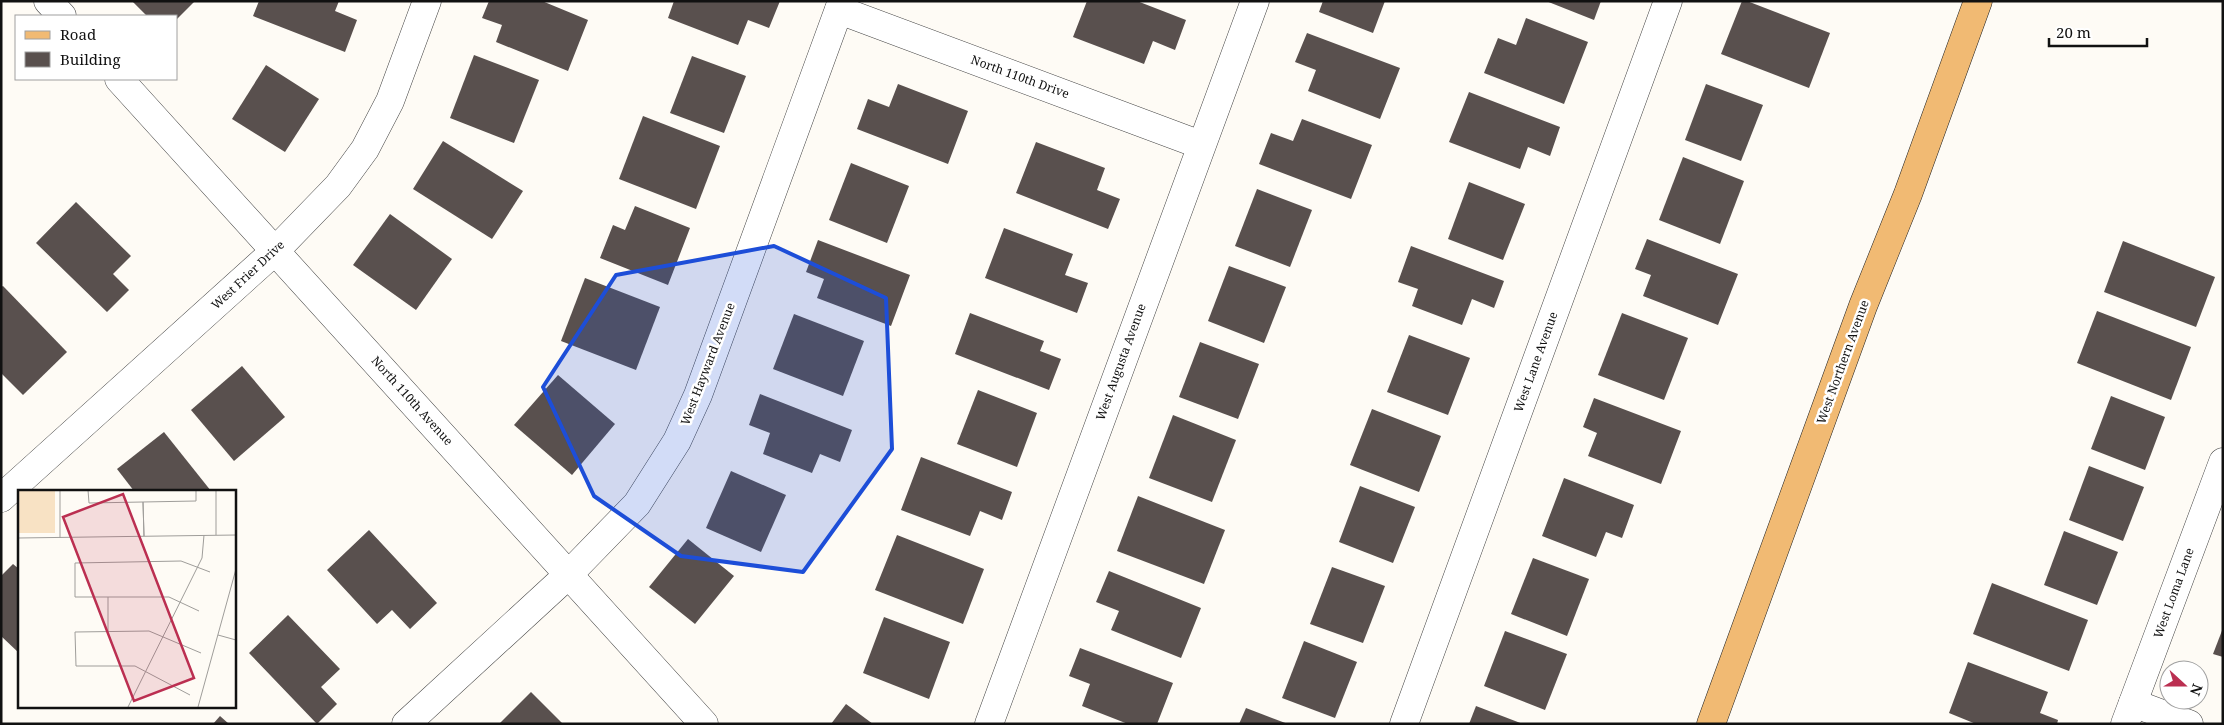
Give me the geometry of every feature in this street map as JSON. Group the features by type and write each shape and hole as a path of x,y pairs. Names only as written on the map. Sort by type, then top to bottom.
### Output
{"main road":[{"name":"West Northern Avenue","path":"1711,724 1863,306 1908,194 1978,1"}],"street":[{"path":"48,1 61,15"},
{"name":"West Frier Drive","path":"1,498 276,250 338,186 365,148 390,101 427,1"},
{"name":"West Augusta Avenue","path":"989,724 1255,1"},
{"name":"West Lane Avenue","path":"1404,724 1668,1"},
{"name":"North 110th Drive","path":"840,5 1201,145"},
{"name":"West Hayward Avenue","path":"406,724 568,575 637,504 677,441 698,395 840,5"},
{"name":"North 110th Avenue","path":"120,80 704,724"},
{"name":"West Loma Lane","path":"2129,714 2223,462"},
{"path":"2129,714 2189,724"}],"highlighted area":[{"path":"774,246 886,298 892,449 803,572 681,556 594,496 543,387 616,275"}],"building":[{"path":"132,1 195,1 178,18 178,15 146,15"},
{"path":"259,1 339,1 335,11 357,20 345,52 253,16"},
{"path":"489,1 542,1 588,20 568,71 496,42 502,25 482,18"},
{"path":"674,1 780,1 769,28 748,20 738,45 668,18"},
{"path":"1087,1 1137,1 1186,20 1175,50 1153,41 1144,64 1073,37"},
{"path":"1323,1 1385,1 1373,33 1319,12"},
{"path":"1546,1 1601,1 1594,20"},
{"path":"1742,1 1747,1 1830,33 1809,88 1721,54"},
{"path":"1526,18 1588,42 1564,104 1484,73 1498,38 1516,45"},
{"path":"1307,33 1400,68 1380,119 1308,91 1316,70 1295,62"},
{"path":"474,55 539,80 514,143 450,118"},
{"path":"692,56 746,76 724,133 670,113"},
{"path":"266,65 319,99 285,152 232,119"},
{"path":"898,84 968,111 948,164 857,129 868,99 889,107"},
{"path":"1706,84 1763,105 1741,161 1685,140"},
{"path":"1469,92 1560,127 1550,156 1528,147 1520,169 1449,142"},
{"path":"643,116 720,146 696,209 619,179"},
{"path":"1302,119 1372,145 1351,199 1259,164 1271,133 1293,141"},
{"path":"443,141 523,191 492,239 413,189"},
{"path":"1036,142 1105,168 1097,190 1120,199 1108,229 1016,193"},
{"path":"1683,157 1744,181 1720,244 1659,220"},
{"path":"851,163 909,186 887,243 829,220"},
{"path":"1469,182 1525,204 1503,260 1448,239"},
{"path":"1257,189 1312,210 1290,267 1235,246"},
{"path":"76,202 131,256 113,274 129,290 107,312 36,243"},
{"path":"635,206 690,228 668,285 600,258 613,225 625,230"},
{"path":"390,214 452,259 416,310 353,265"},
{"path":"1004,228 1073,254 1065,275 1088,283 1077,313 985,278"},
{"path":"1647,239 1738,274 1718,325 1643,296 1651,275 1635,269"},
{"path":"818,240 910,275 891,326 817,298 824,279 806,272"},
{"path":"2123,241 2215,277 2196,327 2104,292"},
{"path":"1411,246 1504,281 1494,308 1472,299 1462,325 1412,306 1418,289 1398,282"},
{"path":"1229,266 1286,287 1264,343 1208,321"},
{"path":"585,278 660,307 636,370 561,341"},
{"path":"3,286 67,352 23,395 1,373 1,287"},
{"path":"2097,311 2191,347 2171,400 2077,363"},
{"path":"970,313 1044,341 1040,351 1061,359 1049,390 955,354"},
{"path":"1622,313 1688,338 1664,400 1598,375"},
{"path":"794,314 864,341 843,396 773,369"},
{"path":"1409,335 1470,358 1448,415 1387,392"},
{"path":"1200,342 1259,364 1238,419 1179,397"},
{"path":"242,366 285,417 234,461 191,410"},
{"path":"558,375 615,424 572,475 514,425"},
{"path":"978,390 1037,413 1017,467 957,444"},
{"path":"760,394 852,430 840,462 820,454 812,473 763,454 770,433 749,425"},
{"path":"2111,396 2165,417 2145,470 2091,449"},
{"path":"1594,398 1681,431 1661,484 1588,456 1597,433 1583,427"},
{"path":"1372,409 1441,436 1419,492 1350,465"},
{"path":"1173,415 1236,440 1212,502 1149,478"},
{"path":"164,432 210,490 133,490 117,469"},
{"path":"921,457 1012,492 1002,520 980,511 970,536 901,510"},
{"path":"2089,466 2144,487 2123,541 2069,520"},
{"path":"731,471 786,495 761,552 706,528"},
{"path":"1564,478 1634,505 1622,538 1606,532 1596,557 1542,536"},
{"path":"1360,486 1415,507 1393,563 1339,542"},
{"path":"1138,496 1225,530 1204,584 1117,551"},
{"path":"369,530 437,603 410,629 392,610 377,624 327,570"},
{"path":"2064,531 2118,552 2097,605 2044,585"},
{"path":"897,535 984,569 963,624 875,590"},
{"path":"688,539 734,576 695,624 649,587"},
{"path":"1533,558 1589,579 1567,636 1511,614"},
{"path":"13,564 18,568 18,652 1,636 1,576"},
{"path":"1332,567 1385,586 1363,643 1310,624"},
{"path":"1109,571 1201,608 1181,658 1111,630 1119,611 1096,602"},
{"path":"1992,583 2088,620 2069,671 1973,634"},
{"path":"288,615 340,669 321,687 337,704 317,724 249,653"},
{"path":"884,617 950,642 929,699 863,673"},
{"path":"2223,628 2223,657 2213,654"},
{"path":"1505,631 1567,654 1545,710 1484,686"},
{"path":"1304,641 1357,662 1335,718 1282,698"},
{"path":"1080,648 1173,683 1157,724 1128,724 1082,706 1090,684 1069,676"},
{"path":"1968,662 2048,692 2040,713 2058,720 2057,724 1976,724 1949,713"},
{"path":"531,692 563,724 499,724"},
{"path":"846,704 873,724 831,724"},
{"path":"1476,706 1523,724 1469,724"},
{"path":"1246,708 1288,724 1239,724"},
{"path":"220,716 229,724 213,724"}]}
